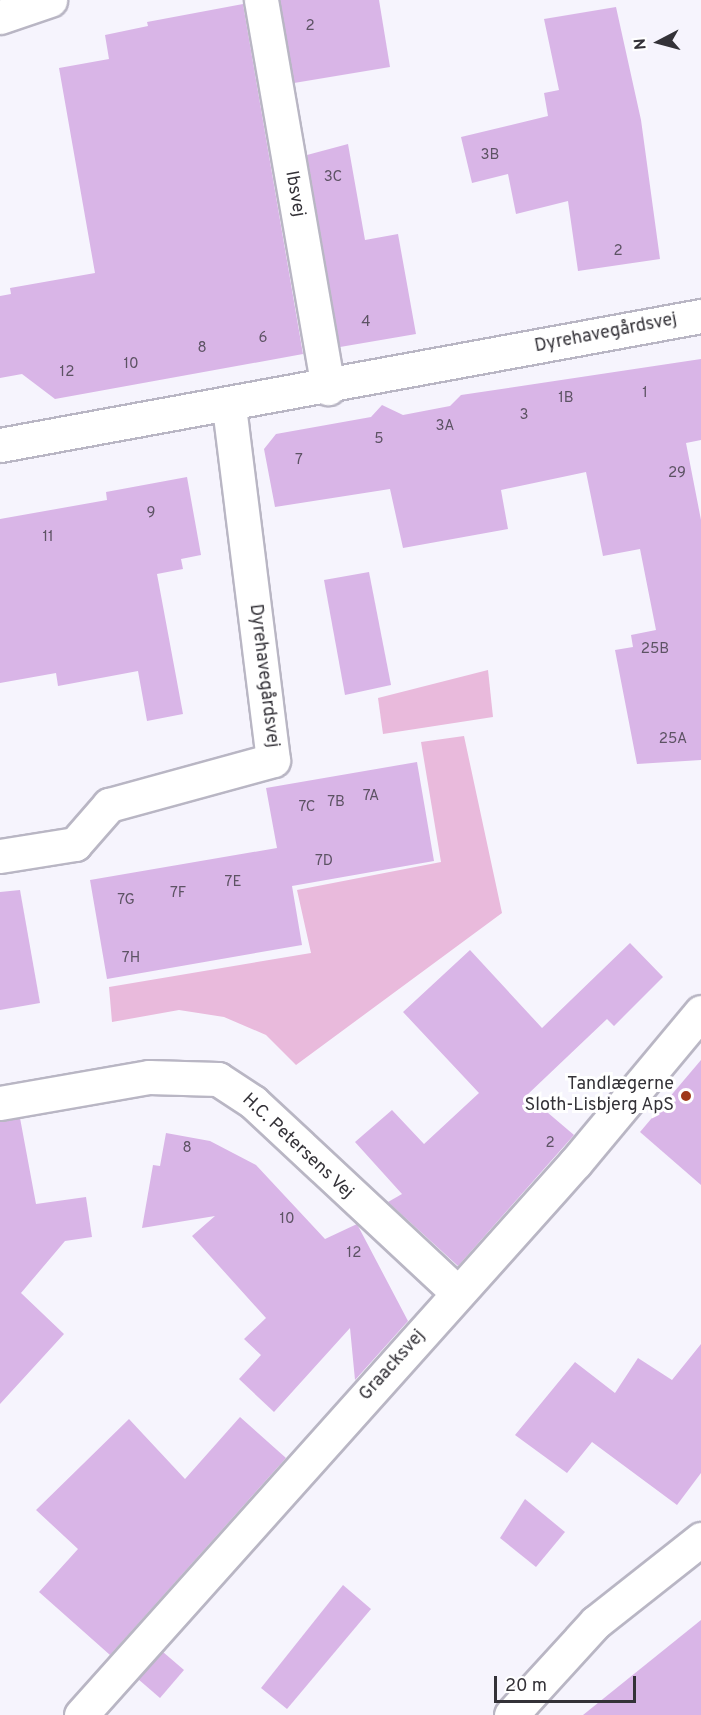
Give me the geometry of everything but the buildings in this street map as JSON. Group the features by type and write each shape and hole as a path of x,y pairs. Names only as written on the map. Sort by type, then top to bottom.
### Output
{"street":[{"path":"0,17 50,0"},
{"name":"Ibsvej","path":"261,0 328,388"},
{"name":"Dyrehavegårdsvej","path":"0,445 328,388 701,316"},
{"name":"Dyrehavegårdsvej","path":"0,856 75,844 109,805 273,760 229,405"},
{"name":"Graacksvej","path":"81,1715 458,1293 701,1012"},
{"name":"H.C. Petersens Vej","path":"0,1102 149,1077 218,1079 253,1102 458,1293"},
{"path":"511,1715 596,1622 701,1539"}],"shaded area":[{"path":"488,670 493,717 383,734 378,698"},
{"path":"464,736 502,913 296,1065 266,1035 224,1017 179,1010 112,1022 109,987 311,953 297,890 441,862 421,742"}],"place":[{"name":"Tandlægerne Sloth-Lisbjerg ApS","path":"686,1096"}]}
